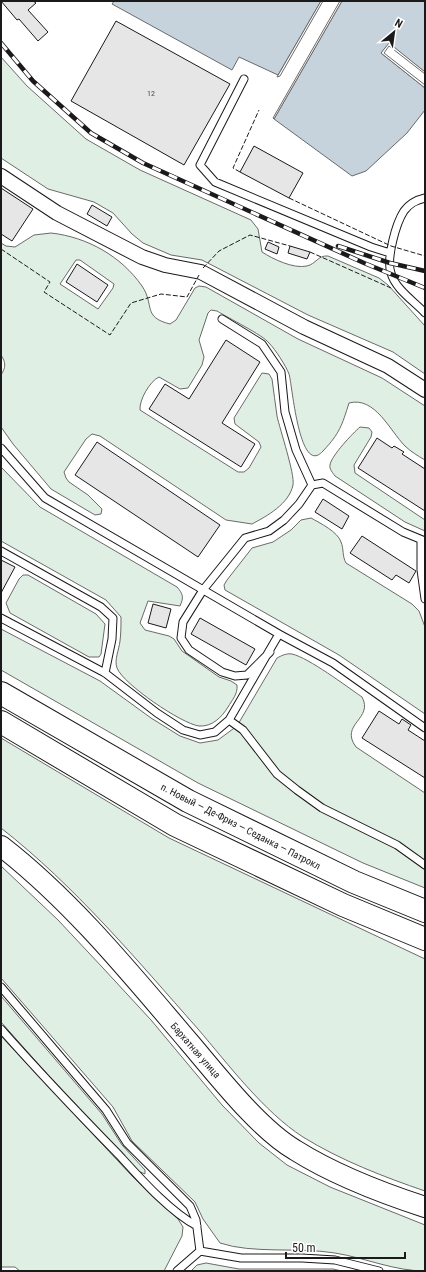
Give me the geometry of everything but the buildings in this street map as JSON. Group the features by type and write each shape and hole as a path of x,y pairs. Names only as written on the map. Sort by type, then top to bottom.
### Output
{"main road":[{"name":"п. Новый — Де-Фриз — Седанка — Патрокл","path":"1,693 188,801 354,882 425,911"},
{"path":"1,722 174,825 343,906 422,941"},
{"name":"Бархатная улица","path":"1,846 16,858 71,910 116,957 234,1093 268,1129 294,1150 334,1170 399,1199 425,1207"}],"street":[{"path":"1,176 57,213 142,257 165,265 201,272 304,327 388,366 425,390"}],"lane":[{"path":"244,79 200,165 215,182 371,247 390,253"},
{"path":"425,198 414,201 404,211 390,253 391,273 397,284 425,313"},
{"path":"222,319 262,344 281,372 285,412 296,450 312,485"},
{"path":"1,448 45,498 279,634 333,663 425,728"},
{"path":"270,652 247,675 235,676 222,672 189,650 181,638 183,622 203,590 245,538 269,531 284,520 299,504 312,485 323,483 403,532 423,540 421,570 425,599"},
{"path":"1,551 101,607 113,618 112,639 105,673"},
{"path":"1,618 105,673 157,713 183,730 200,735 216,732 229,720 270,652 279,634"},
{"path":"229,720 243,730 277,774 297,790 322,808 397,845 425,865"},
{"path":"1,987 106,1110 127,1143 190,1206 197,1226 200,1251"},
{"path":"1,1029 136,1174 186,1220 197,1226"},
{"path":"177,1271 200,1251"},
{"path":"200,1251 241,1258 302,1258 335,1260 379,1271"}],"green space":[{"path":"1,57 27,86 86,139 140,170 251,220 258,229 262,252 267,255 283,263 301,267 310,265 322,257 328,256 379,278 388,285 425,326 425,374 393,352 308,315 202,260 171,255 143,243 132,234 113,213 94,202 48,189 1,158"},
{"path":"51,233 64,235 90,244 113,257 134,275 146,293 152,314 161,321 170,324 176,320 195,288 199,286 206,287 298,339 382,378 425,406 425,460 399,440 381,416 367,405 358,402 349,403 340,428 333,439 323,451 315,456 308,451 302,441 289,374 277,353 269,343 260,336 217,311 211,310 208,313 199,340 204,357 202,365 188,388 180,389 159,377 152,382 146,391 141,401 140,410 238,472 244,472 249,468 261,447 259,442 235,424 234,418 262,373 269,374 272,379 277,416 292,472 293,485 291,492 277,509 252,524 226,520 100,436 92,434 86,439 64,472 69,482 88,495 102,509 101,514 95,515 51,489 13,444 1,427 1,375 5,365 1,355 1,243 6,246 15,247 34,235","holes":["76,260 80,260 114,284 113,288 98,309 60,284"]},
{"path":"360,427 369,428 372,432 371,437 354,465 355,473 425,520 425,531 405,522 335,476 331,471 330,465 334,456"},
{"path":"1,467 40,507 177,587 182,596 180,606 148,601 140,623 145,630 169,636 174,639 182,651 219,677 231,681 237,685 237,691 234,697 220,718 204,726 191,724 167,711 141,693 130,684 117,668 116,662 121,632 121,617 106,600 1,541"},
{"path":"311,518 328,528 339,538 346,563 412,604 419,611 425,627 425,714 339,655 225,590 224,585 227,580 252,548 273,542 291,530 301,520"},
{"path":"23,575 28,575 96,614 105,624 101,654 99,657 89,657 10,613 6,603 19,579"},
{"path":"1,629 100,681 151,718 180,736 200,743 218,740 237,726 277,658 286,654 292,654 317,666 362,697 364,711 351,733 356,747 425,793 425,888 363,863 198,783 1,670"},
{"path":"1,738 169,838 425,959 425,1191 347,1161 303,1137 289,1127 247,1087 151,976 80,899 28,850 1,828"},
{"path":"1,866 58,920 103,968 151,1020 222,1105 259,1143 287,1165 330,1187 425,1225 425,1271 391,1267 346,1255 321,1251 246,1248 220,1243 203,1219 195,1202 132,1141 113,1107 1,978"},
{"path":"1,996 102,1114 122,1145 145,1170 145,1174 138,1171 48,1075 1,1022"},
{"path":"1,1036 133,1177 178,1219 183,1227 182,1236 164,1271 20,1271 15,1267 1,1267"},
{"path":"206,1263 239,1269 333,1269 342,1271 191,1271 197,1265"}],"shaded area":[{"path":"114,1 321,1 278,75 239,57 232,70 112,4"},
{"path":"342,1 425,1 425,72 389,44 381,53 425,88 425,110 407,133 366,171 352,176 274,119"}],"pier":[{"path":"321,1 323,1 280,76 277,77"},
{"path":"340,1 342,1 274,119 273,118"},
{"path":"389,43 425,72 425,74 389,46 384,53 425,85 425,88 381,53"}],"railway":[{"path":"1,43 33,81 91,133 143,163 364,263 425,288"},
{"path":"338,246 390,263 425,271"}],"fence":[{"path":"240,172 233,168 259,110"},
{"path":"289,198 391,246 425,256"},
{"path":"203,268 219,251 250,235 290,246"},
{"path":"1,249 50,282 44,292 110,335 131,303 161,294 187,297 199,275"},
{"path":"310,252 391,288"}]}
